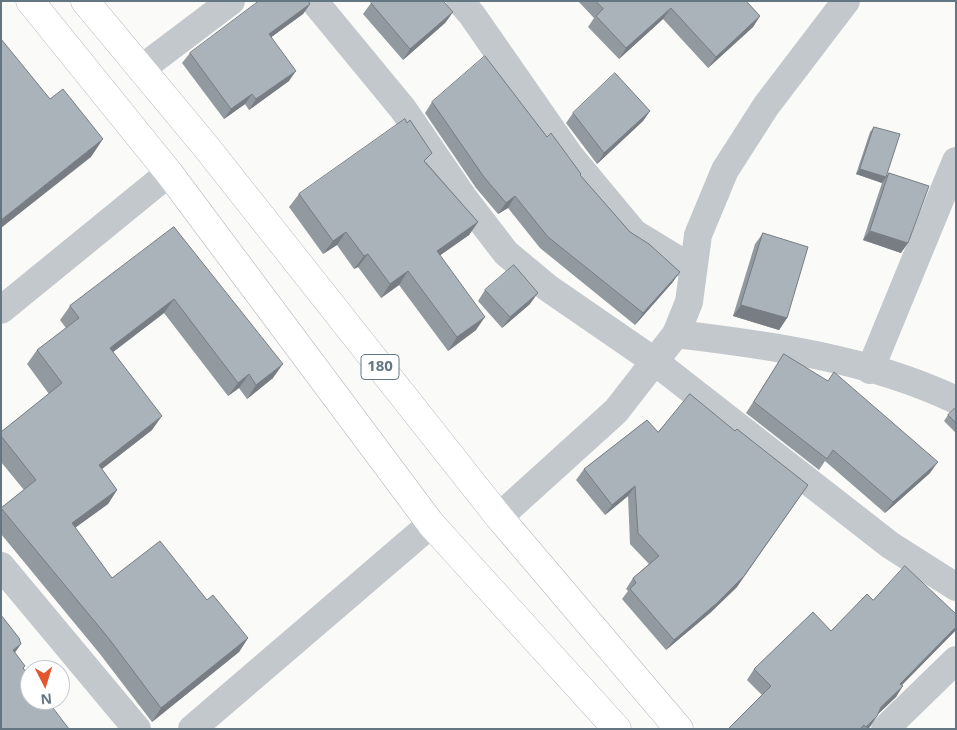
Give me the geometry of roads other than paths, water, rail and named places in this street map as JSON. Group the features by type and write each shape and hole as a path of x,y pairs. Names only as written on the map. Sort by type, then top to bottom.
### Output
{"highway":[{"path":"30,1 169,173 431,524 617,729"},
{"name":"180","path":"85,1 207,148 499,517 679,729"}],"street":[{"path":"141,69 232,1"},
{"path":"314,1 403,109 463,198 506,253 548,288 654,361 890,545 956,587"},
{"path":"499,517 616,411 676,334 689,302 698,235 725,170 766,106 846,1"},
{"path":"473,6 570,156 634,233 693,269"},
{"path":"870,370 956,162"},
{"path":"1,310 169,173"},
{"path":"676,334 823,356 932,389 956,400"},
{"path":"192,729 431,524"},
{"path":"1,566 137,729"},
{"path":"886,729 956,660"}]}
